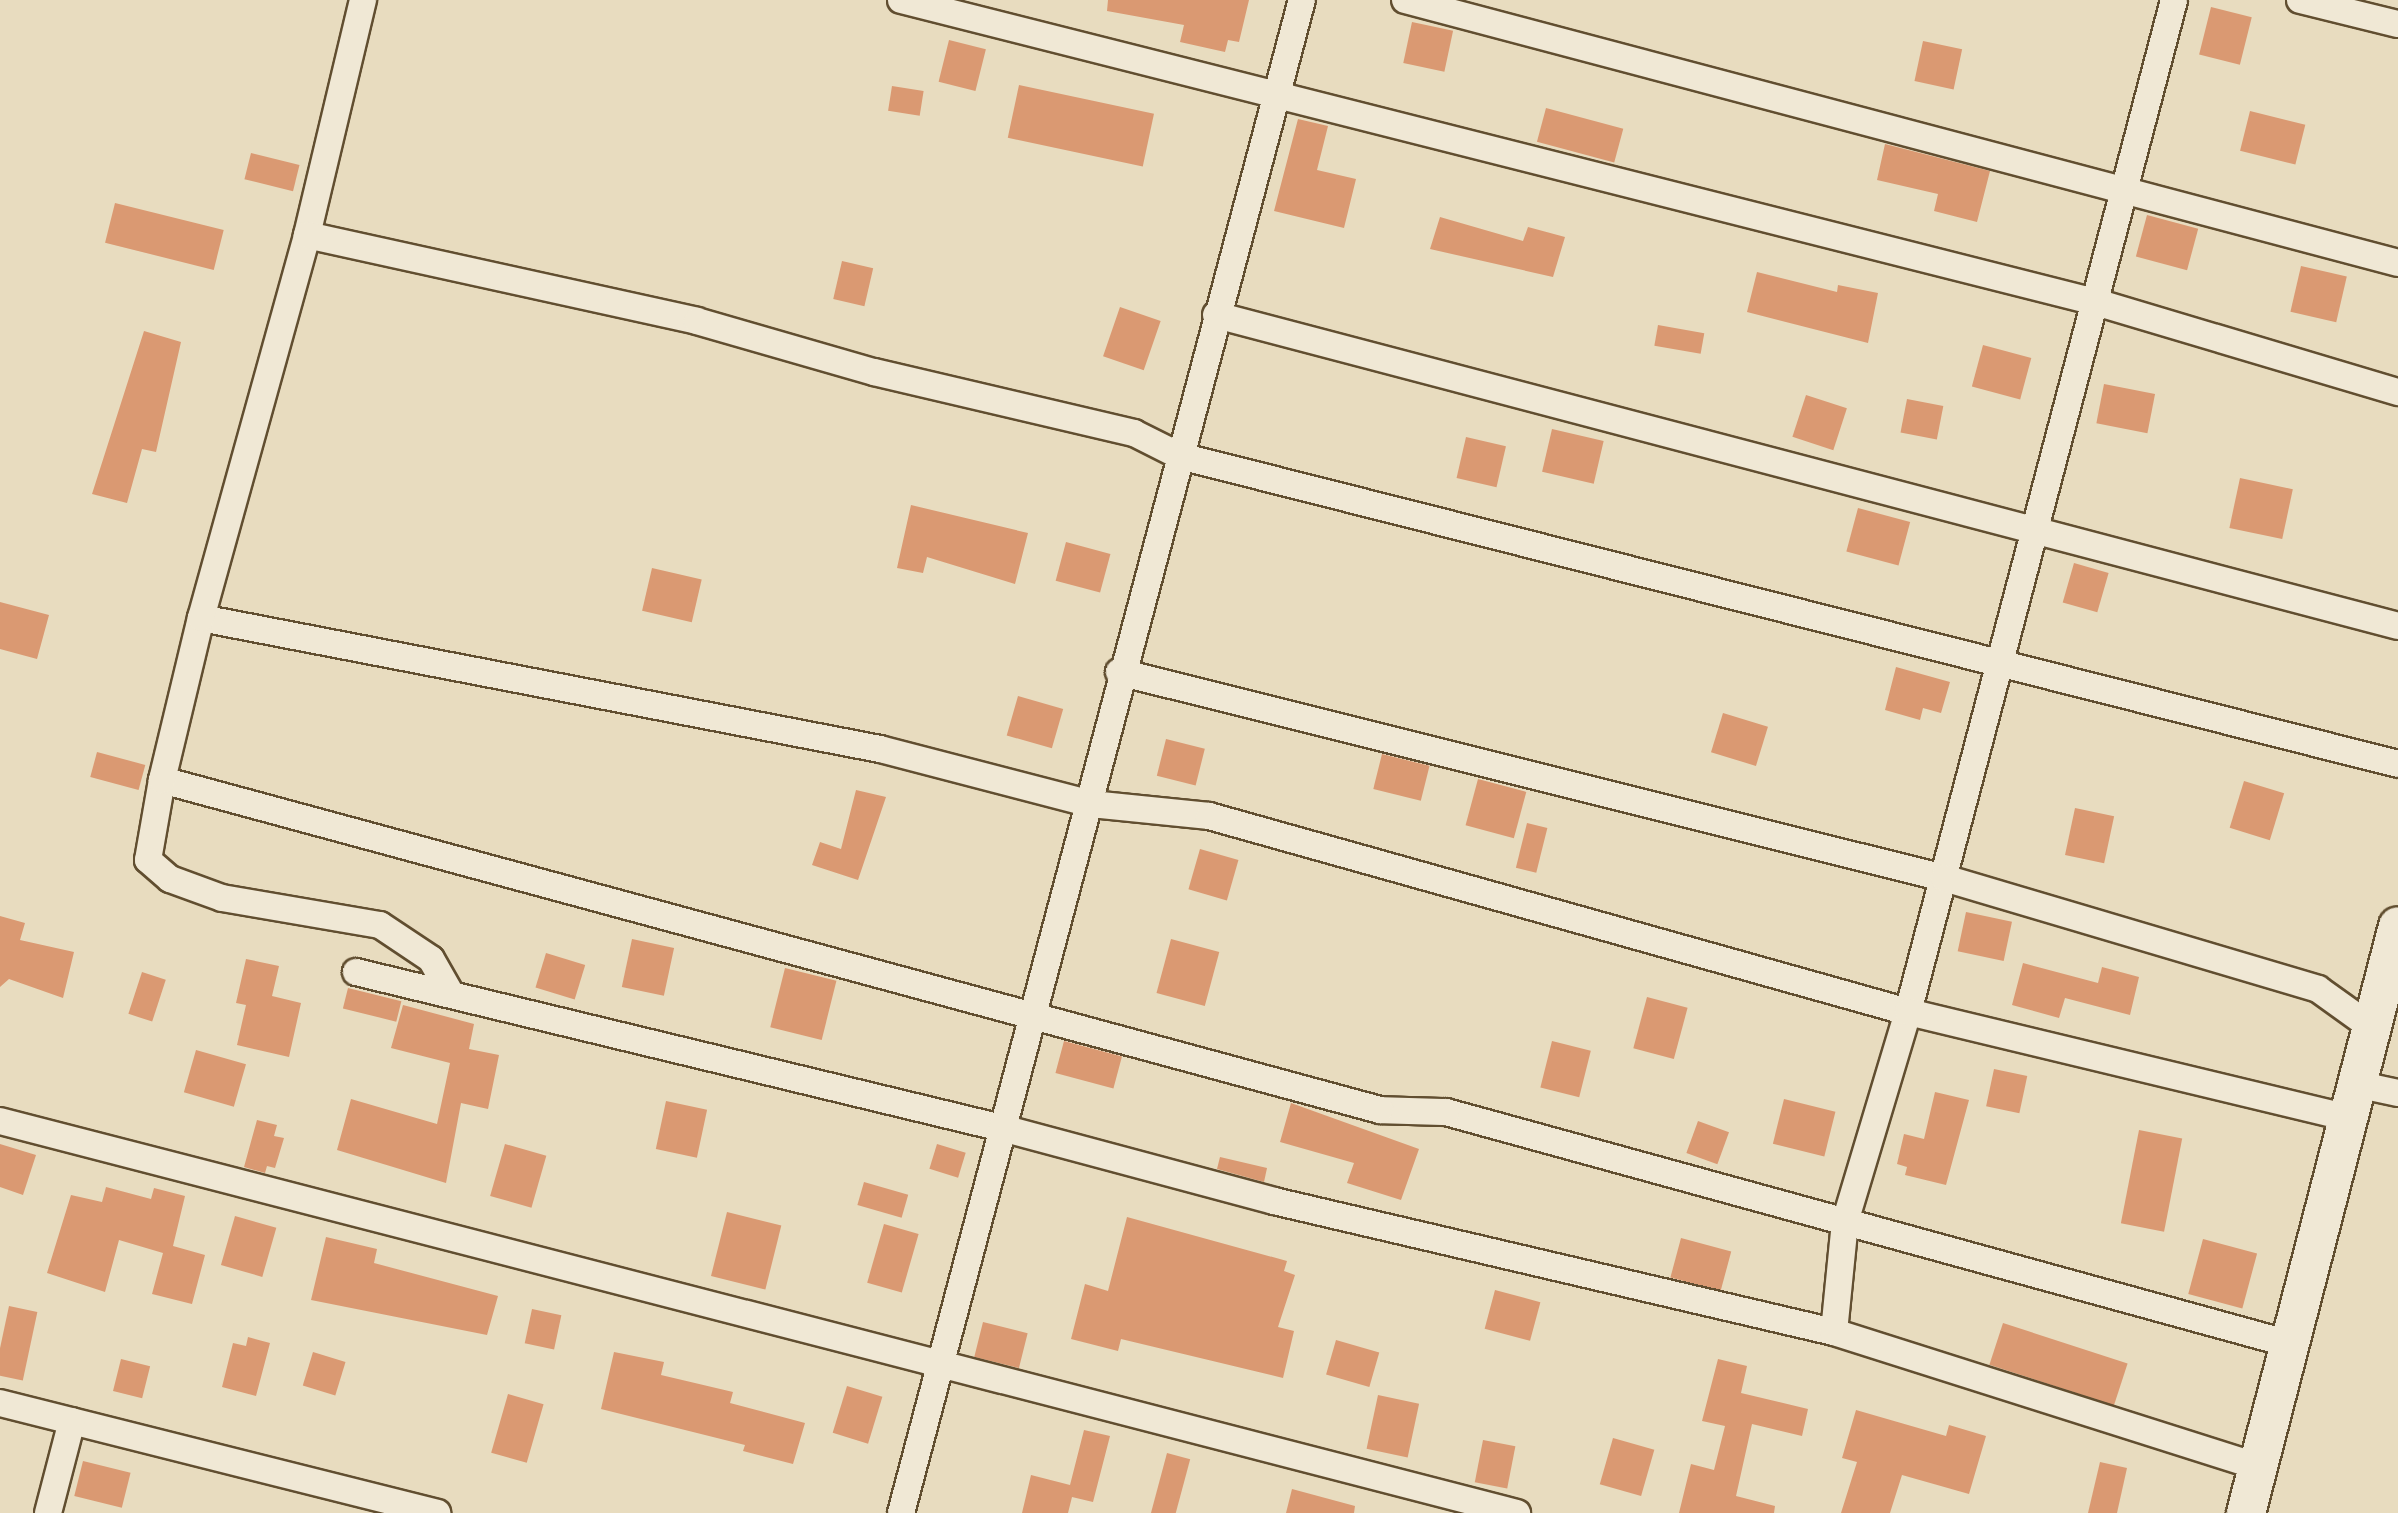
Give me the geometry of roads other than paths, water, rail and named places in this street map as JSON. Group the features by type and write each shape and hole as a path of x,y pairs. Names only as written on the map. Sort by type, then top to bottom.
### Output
{"street":[{"path":"363,0 307,235 201,618 162,780 148,860 170,879 222,898 380,925 431,959 451,995"},
{"path":"901,0 2099,303 2398,392"},
{"path":"901,1513 1029,1018 1091,804 1119,672 1180,456 1216,315 1280,96 1301,0"},
{"path":"1405,0 2398,263"},
{"path":"1834,1332 1845,1222 1908,1012 2032,530 2099,303 2174,0"},
{"path":"2300,0 2398,24"},
{"path":"307,235 697,321 874,372 1134,433 1180,456 2398,764"},
{"path":"1216,315 2398,626"},
{"path":"201,618 880,749 1091,804 1209,816 1908,1012 2352,1101 2398,1093"},
{"path":"1119,672 1944,878 2318,989 2371,1027"},
{"path":"162,780 1029,1018 1380,1110 1446,1112 2290,1345"},
{"path":"2246,1513 2398,926"},
{"path":"356,972 1002,1128 1274,1201 1834,1332 2259,1467"},
{"path":"0,1121 1517,1513"},
{"path":"0,1403 437,1513"},
{"path":"47,1513 72,1421"}]}
